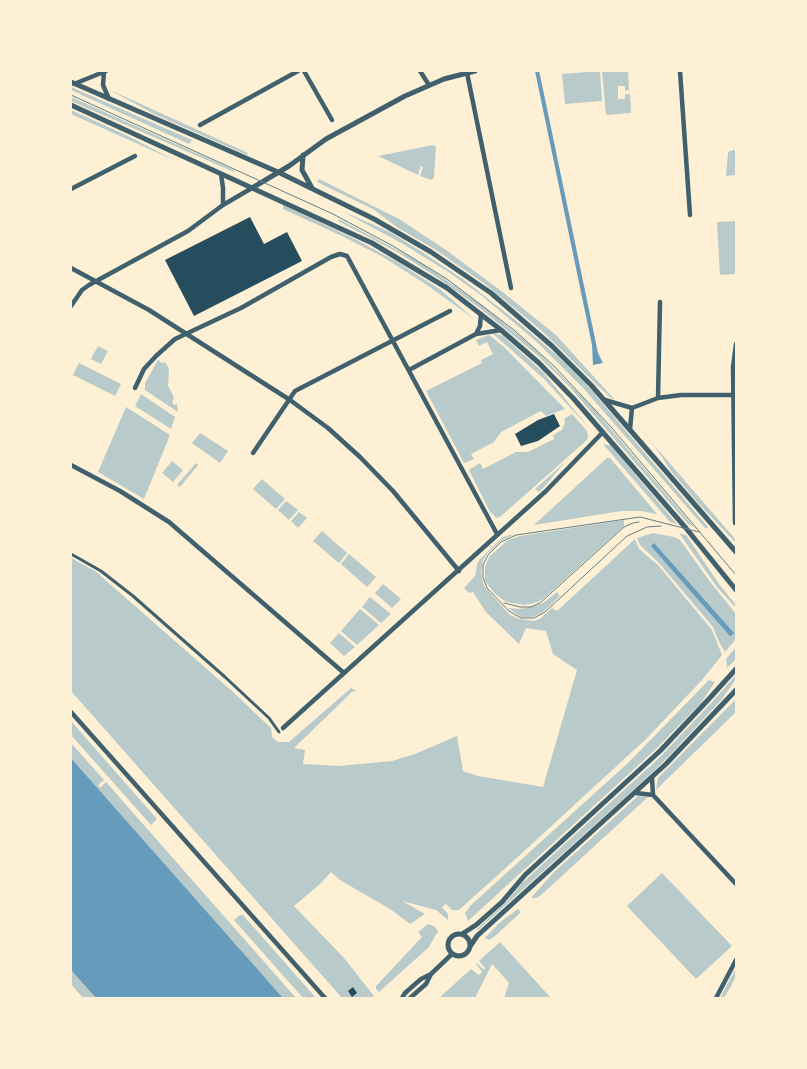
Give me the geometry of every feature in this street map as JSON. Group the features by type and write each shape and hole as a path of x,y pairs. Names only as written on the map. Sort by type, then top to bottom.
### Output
{"street":[{"path":"200,125 298,71"},
{"path":"304,71 332,120"},
{"path":"420,71 429,86"},
{"path":"71,306 82,290 96,281 188,231 223,205 362,120 404,96 475,71"},
{"path":"680,71 690,215"},
{"path":"73,83 105,72 103,85 109,99"},
{"path":"467,73 511,288"},
{"path":"73,83 278,172 374,218 431,252 491,294 552,346 605,400 736,552"},
{"path":"71,106 372,243 447,288 501,330 539,363 603,432 685,527 736,590"},
{"path":"303,155 302,170 312,188"},
{"path":"71,189 135,156"},
{"path":"221,174 223,205"},
{"path":"135,388 144,370 166,345 186,333 240,308 340,254 349,258 497,534"},
{"path":"71,268 149,310 186,333 290,400 328,428 393,491 453,561 459,571"},
{"path":"658,398 660,302"},
{"path":"254,454 295,391 450,311"},
{"path":"476,334 480,326 481,314"},
{"path":"409,370 476,334 501,330"},
{"path":"735,523 735,448 732,396 736,344"},
{"path":"605,400 632,408 658,398 675,395 732,396"},
{"path":"630,429 632,408"},
{"path":"71,554 101,571 133,596 225,676 281,730 546,491 603,432"},
{"path":"71,465 120,491 169,522 344,673"},
{"path":"736,669 660,751 525,876 502,902 476,925 462,934 456,934 450,939 448,949 452,954 458,957 464,956 477,936 652,778 736,690"},
{"path":"71,712 325,998"},
{"path":"652,778 653,795 736,884"},
{"path":"636,793 653,795"},
{"path":"462,934 468,938 471,945"},
{"path":"402,998 405,993 421,979 431,974 452,954"},
{"path":"716,998 736,960"},
{"path":"410,998 426,984 431,974"}],"shaded area":[{"path":"600,71 602,101 565,104 562,74"},
{"path":"602,71 628,71 629,90 625,91 625,86 618,86 618,99 625,99 625,94 630,94 631,113 606,115"},
{"path":"71,87 192,140 189,144 71,90"},
{"path":"108,89 248,153 247,155 154,114"},
{"path":"71,97 234,170 234,172 71,101"},
{"path":"71,110 130,137 176,161 71,114"},
{"path":"433,145 436,147 434,177 432,180 420,176 423,167 421,166 418,175 378,156"},
{"path":"736,149 736,175 726,176 728,152"},
{"path":"319,179 399,219 446,250 504,293 556,335 615,400 542,331 485,284 433,248 398,228 373,209 317,182"},
{"path":"283,205 357,240 399,263 441,290 474,319 427,285 383,257 283,209"},
{"path":"342,211 390,232 464,280 560,358 586,384 708,527 706,529 584,389 538,343 481,295 450,273 403,244"},
{"path":"339,219 432,270 482,305 534,348 593,408 694,527 688,524 567,384 537,355 481,309 438,278 399,253 338,221"},
{"path":"736,221 736,274 720,275 717,222"},
{"path":"491,332 503,336 543,372 590,429 544,379"},
{"path":"489,335 504,347 565,409 546,416 541,411 501,432 494,442 471,454 474,459 464,463 426,391 482,363 481,360 493,354 487,342 479,346 476,340"},
{"path":"98,346 108,351 101,364 91,359"},
{"path":"158,360 162,363 165,362 169,369 168,386 174,397 172,403 174,405 177,404 178,412 145,390 145,383"},
{"path":"79,363 121,384 115,396 73,375"},
{"path":"141,394 175,417 171,429 135,406"},
{"path":"126,407 170,435 144,499 98,472"},
{"path":"572,414 587,431 587,440 500,517 496,518 491,514 469,470 480,463 483,469 516,452 528,452 554,439 553,435 562,430 565,422 564,419"},
{"path":"635,423 736,540 736,543 671,471 656,448"},
{"path":"200,433 228,451 220,463 192,443"},
{"path":"603,444 611,446 677,524 670,522"},
{"path":"607,458 610,458 657,514 641,511 621,511 534,525"},
{"path":"172,461 183,470 173,482 162,473"},
{"path":"565,462 539,492 535,489"},
{"path":"196,463 198,465 180,487 177,485"},
{"path":"262,479 285,499 276,509 253,489"},
{"path":"286,501 298,510 289,520 278,510"},
{"path":"299,512 307,518 298,528 291,521"},
{"path":"624,520 624,526 538,602 524,605 506,602 495,594 485,581 485,567 489,557 508,540 520,536"},
{"path":"322,531 347,553 339,563 313,541"},
{"path":"653,533 680,540 736,614 736,639 725,652 713,627 659,563 640,545 637,538"},
{"path":"679,533 686,535 719,584 736,605 736,608 717,587"},
{"path":"513,535 502,540 488,553 483,560 481,573 484,586 510,615 519,619 534,621 541,618 552,608 557,611 635,539 639,549 658,565 712,630 722,655 702,680 646,739 459,910 452,910 446,904 442,907 448,914 448,920 436,910 402,901 425,914 410,924 390,909 340,880 331,872 294,906 344,958 374,996 372,998 342,998 71,691 71,558 95,571 232,691 271,728 272,737 278,742 289,742 351,688 357,691 352,692 294,748 305,750 303,764 339,766 392,761 415,754 457,736 463,771 478,776 543,787 577,670 553,654 546,631 526,628 519,644 486,612 473,592 469,593 464,588 475,576 480,559 503,537"},
{"path":"349,554 376,577 367,587 341,564"},
{"path":"383,584 401,599 392,608 375,593"},
{"path":"557,592 560,596 543,612 533,617 521,617 508,608 520,609 535,606 543,603"},
{"path":"370,597 391,614 381,623 362,607"},
{"path":"360,609 379,625 357,645 341,631"},
{"path":"339,633 355,647 344,656 330,643"},
{"path":"736,647 736,659 727,668 726,659"},
{"path":"736,675 736,679 722,699 669,756 477,929 507,901 522,883 659,758"},
{"path":"709,680 715,682 701,703 657,748 468,921 465,913 471,905 628,763"},
{"path":"736,699 736,712 656,790 658,778"},
{"path":"71,721 157,819 151,825 71,735"},
{"path":"71,743 104,780 99,784 99,787 106,782 296,998 283,998 71,758"},
{"path":"638,796 648,797 540,896 531,898 553,873"},
{"path":"662,873 732,946 696,979 627,906"},
{"path":"518,909 521,912 494,937 489,940 485,938 499,923"},
{"path":"243,915 316,998 303,998 234,920"},
{"path":"428,924 434,926 438,931 429,947 379,992 376,986 422,937 418,932"},
{"path":"500,942 551,998 504,998 509,983 492,964 476,996 478,998 439,998 471,969 479,975 482,972 476,964 484,970 485,968 479,961"},
{"path":"736,968 736,976 731,986 724,998 720,998"},
{"path":"72,971 96,998 83,998 71,984"}],"water":[{"path":"535,71 539,71 540,75 598,353 603,363 593,365 592,345"},
{"path":"654,543 734,633 732,635 730,636 651,546"},
{"path":"71,758 283,998 96,998 71,970"}],"building":[{"path":"250,217 264,244 287,232 302,261 194,316 165,260"},
{"path":"554,414 560,426 538,441 521,446 515,434 538,420"},
{"path":"353,987 357,993 352,997 348,991"}],"tram line":[{"path":"71,95 333,214 393,246 447,279 514,330 554,366 611,427 736,575"},
{"path":"661,526 647,527 627,536 545,612 534,618 521,618 509,611 487,588 483,577 483,565 488,555 501,542 516,535 640,517 699,532"},
{"path":"504,603 520,607 531,607 540,603 624,527 639,522"}]}
